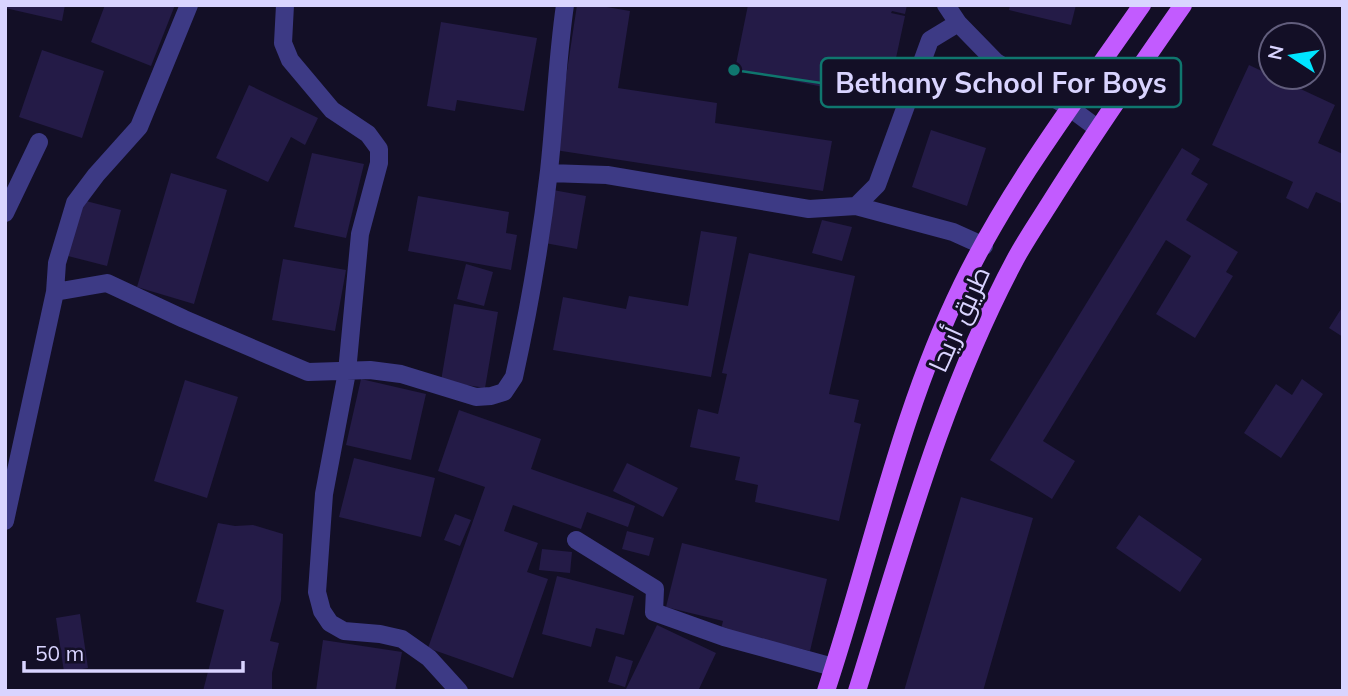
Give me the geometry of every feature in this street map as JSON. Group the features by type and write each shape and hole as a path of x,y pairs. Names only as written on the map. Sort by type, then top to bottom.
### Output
{"main road":[{"name":"طريق أريحا","path":"826,691 919,385 962,285 1005,207 1142,5"},
{"name":"طريق أريحا","path":"857,691 912,508 963,372 1017,256 1097,128 1183,5"}],"street":[{"path":"5,521 55,292 57,263 75,203 139,127 189,5"},
{"path":"285,5 283,43 290,60 332,110 368,134 379,149 379,163 360,234 347,372 324,494 317,592 322,611 330,623 344,631 402,639 429,658 459,691"},
{"path":"55,292 107,283 308,372 370,370 401,374 476,397 504,392 514,377 535,270 549,173 556,77 565,5"},
{"path":"946,5 958,23 996,62 1097,128"},
{"path":"856,206 877,186 930,40 958,23"},
{"path":"5,213 39,142"},
{"path":"549,173 607,175 809,209 856,206 953,232 984,246"},
{"path":"576,540 655,589 654,612 724,637 833,667"}],"building":[{"path":"5,5 65,5 62,21 5,8"},
{"path":"105,5 175,5 151,66 91,42"},
{"path":"577,5 630,11 618,88 717,103 715,123 832,141 823,191 555,150"},
{"path":"748,5 907,5 905,14 891,13 905,16 887,100 735,69"},
{"path":"1010,5 1076,5 1071,25 1009,10"},
{"path":"441,22 537,38 524,111 457,100 455,111 427,106"},
{"path":"42,50 104,71 82,138 19,117"},
{"path":"1249,65 1257,69 1257,91 1305,91 1335,105 1318,143 1343,154 1343,204 1316,192 1308,209 1286,198 1293,182 1212,145"},
{"path":"249,85 318,118 305,145 291,137 268,182 216,158"},
{"path":"931,130 986,148 967,206 912,187"},
{"path":"1182,148 1200,159 1191,174 1208,184 1186,220 1238,252 1226,272 1233,276 1195,338 1156,314 1191,256 1166,240 1043,441 1075,461 1052,499 990,460"},
{"path":"312,153 364,164 346,238 294,227"},
{"path":"171,173 227,190 194,304 137,287"},
{"path":"553,190 586,196 577,249 545,243"},
{"path":"418,196 509,212 506,233 517,235 511,270 408,251"},
{"path":"82,200 121,210 107,266 68,256"},
{"path":"822,220 852,227 842,261 812,253"},
{"path":"701,231 737,237 711,377 553,350 563,297 626,309 629,296 688,306"},
{"path":"749,253 855,276 829,394 859,400 854,422 861,424 839,521 755,502 758,485 735,480 740,457 690,447 698,409 718,414 727,374 722,373"},
{"path":"283,259 346,270 335,331 272,320"},
{"path":"466,264 493,272 484,306 457,299"},
{"path":"454,304 498,312 485,388 441,381"},
{"path":"1343,306 1343,337 1329,328"},
{"path":"361,379 426,394 411,460 346,445"},
{"path":"1302,379 1323,394 1281,458 1244,433 1276,384 1292,395"},
{"path":"185,380 238,397 207,498 154,481"},
{"path":"459,410 541,439 531,469 635,506 628,527 587,512 581,529 513,505 504,531 538,543 527,572 548,579 513,678 428,648 485,487 438,471"},
{"path":"354,458 435,478 421,537 339,517"},
{"path":"627,463 678,488 663,517 613,491"},
{"path":"961,497 1033,518 983,691 904,691"},
{"path":"455,514 471,520 460,546 444,540"},
{"path":"1139,515 1202,559 1180,592 1116,548"},
{"path":"218,523 253,525 283,534 281,600 270,641 279,643 272,673 272,691 203,691 224,610 196,602"},
{"path":"627,531 654,538 649,556 622,549"},
{"path":"682,543 827,579 810,651 721,629 723,621 666,607"},
{"path":"542,549 572,552 570,573 539,570"},
{"path":"557,576 634,596 624,635 596,628 591,647 542,634"},
{"path":"80,614 88,668 64,672 56,618"},
{"path":"657,625 716,653 699,689 704,691 625,691"},
{"path":"323,640 402,652 395,691 316,691"},
{"path":"616,656 633,661 625,687 608,682"}],"place":[{"name":"Bethany School For Boys","path":"734,70"}]}
